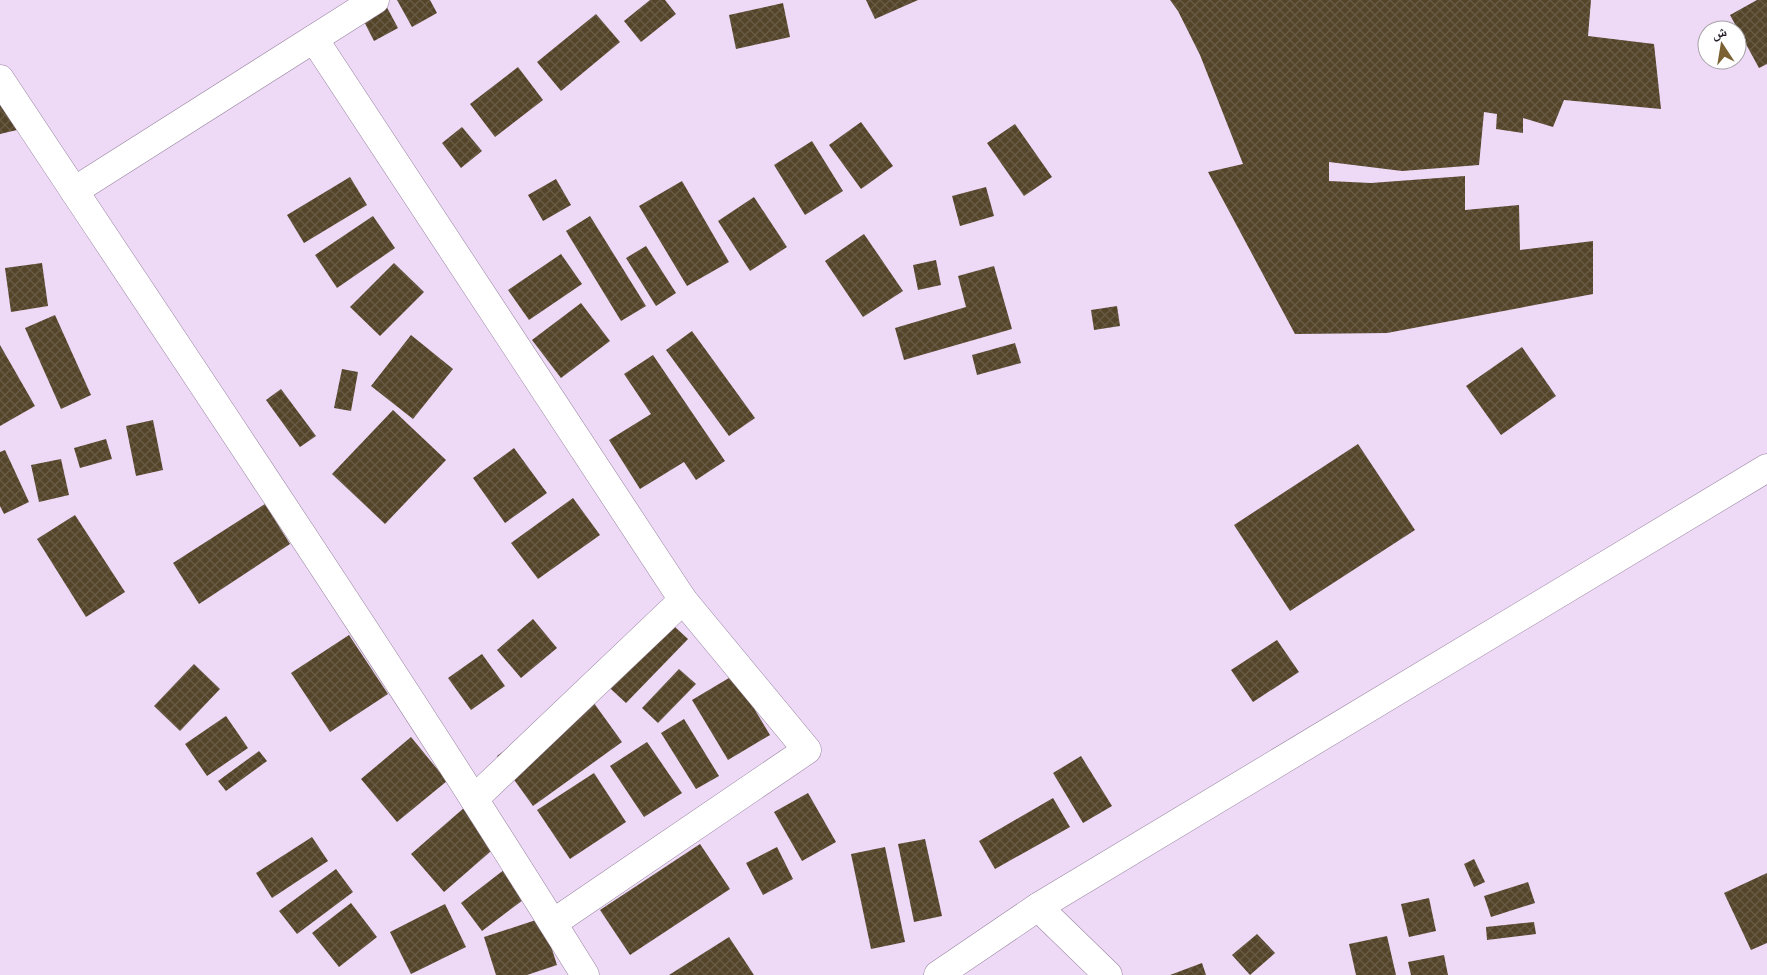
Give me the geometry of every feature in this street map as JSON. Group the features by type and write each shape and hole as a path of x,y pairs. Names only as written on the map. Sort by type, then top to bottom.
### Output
{"street":[{"path":"74,191 375,0"},
{"path":"314,39 683,600 807,750 553,923"},
{"path":"0,79 308,544 474,799 584,975"},
{"path":"938,975 1038,907 1767,468"},
{"path":"474,799 683,600"},
{"path":"1038,907 1108,975"}],"building":[{"path":"353,0 383,0 398,28 374,41"},
{"path":"397,0 430,0 437,13 412,27"},
{"path":"650,0 665,0 676,14 641,42 624,21"},
{"path":"866,0 918,0 875,19"},
{"path":"1170,0 1591,0 1588,36 1654,44 1661,109 1564,100 1553,127 1523,118 1523,133 1496,129 1497,114 1484,112 1479,165 1402,171 1329,162 1329,181 1371,183 1465,176 1465,210 1519,205 1520,250 1593,241 1593,294 1387,333 1295,334 1208,172 1243,164 1200,55 1178,11"},
{"path":"1757,0 1767,0 1767,64 1759,68 1747,46 1747,20 1733,20 1730,15"},
{"path":"783,3 790,37 736,49 729,15"},
{"path":"596,14 620,42 561,91 537,62"},
{"path":"518,67 543,100 495,137 470,104"},
{"path":"5,81 17,130 0,134 0,83"},
{"path":"861,122 893,166 861,189 829,145"},
{"path":"1015,124 1052,177 1024,196 987,143"},
{"path":"462,127 482,151 461,168 442,143"},
{"path":"812,141 843,191 805,215 774,165"},
{"path":"350,177 367,205 304,243 287,215"},
{"path":"556,179 571,205 543,221 528,195"},
{"path":"682,181 729,262 687,286 639,206"},
{"path":"986,187 994,216 960,226 952,196"},
{"path":"754,197 787,247 750,271 718,221"},
{"path":"373,216 395,248 337,288 315,255"},
{"path":"590,216 646,306 621,321 566,231"},
{"path":"864,234 903,291 863,317 825,261"},
{"path":"646,246 676,293 656,306 626,258"},
{"path":"561,254 582,284 529,320 508,290"},
{"path":"936,260 941,285 918,290 913,265"},
{"path":"42,263 48,306 11,312 5,268"},
{"path":"394,263 424,292 380,336 350,307"},
{"path":"994,266 1012,329 904,360 895,328 966,307 958,276"},
{"path":"581,303 610,341 561,378 532,340"},
{"path":"1117,306 1120,326 1094,330 1091,310"},
{"path":"55,315 91,395 61,409 25,328"},
{"path":"692,331 755,418 729,436 666,350"},
{"path":"411,335 453,369 413,419 371,386"},
{"path":"1015,343 1021,363 977,375 972,355"},
{"path":"0,345 35,406 0,426"},
{"path":"1522,347 1556,396 1501,435 1466,386"},
{"path":"653,355 725,461 696,480 684,462 640,489 609,440 651,414 624,374"},
{"path":"342,369 358,372 351,411 334,408"},
{"path":"281,389 316,436 300,447 266,400"},
{"path":"393,410 446,460 385,524 332,474"},
{"path":"153,420 163,470 136,476 126,426"},
{"path":"106,439 112,459 80,468 74,448"},
{"path":"1358,444 1415,530 1290,611 1234,525"},
{"path":"514,448 547,493 505,523 473,478"},
{"path":"5,450 29,502 4,514 0,506 0,452"},
{"path":"61,459 69,495 39,502 31,465"},
{"path":"573,498 600,535 538,579 511,543"},
{"path":"265,504 290,544 199,604 173,563"},
{"path":"75,515 125,592 86,617 37,539"},
{"path":"662,615 688,639 626,703 600,679"},
{"path":"533,619 557,648 521,678 497,650"},
{"path":"349,635 388,694 330,732 291,673"},
{"path":"1277,640 1299,672 1253,702 1231,670"},
{"path":"482,654 505,686 471,710 448,678"},
{"path":"194,664 220,689 180,731 154,706"},
{"path":"679,669 696,684 658,723 642,708"},
{"path":"734,675 770,735 728,760 692,700"},
{"path":"586,692 622,742 533,806 497,756"},
{"path":"226,716 248,748 207,776 185,744"},
{"path":"684,719 719,776 696,789 661,733"},
{"path":"411,737 447,781 397,822 361,779"},
{"path":"647,742 682,793 644,817 610,766"},
{"path":"259,751 267,761 226,791 218,781"},
{"path":"1081,756 1112,806 1083,823 1053,773"},
{"path":"594,773 626,822 570,859 537,810"},
{"path":"808,793 836,842 802,861 774,812"},
{"path":"1053,798 1070,827 995,869 979,841"},
{"path":"465,807 498,845 444,892 411,854"},
{"path":"312,837 328,861 272,898 256,873"},
{"path":"925,839 942,916 914,922 898,844"},
{"path":"700,844 730,889 630,955 600,910"},
{"path":"777,847 793,879 763,895 746,863"},
{"path":"885,847 905,942 871,949 851,854"},
{"path":"1474,859 1485,882 1474,887 1464,864"},
{"path":"509,866 531,894 482,931 461,903"},
{"path":"336,869 353,892 297,934 279,911"},
{"path":"1767,873 1767,943 1751,950 1724,893"},
{"path":"1528,882 1535,903 1491,917 1484,896"},
{"path":"1429,898 1436,931 1409,937 1401,904"},
{"path":"351,903 377,937 339,967 312,933"},
{"path":"445,904 466,947 411,974 390,932"},
{"path":"542,918 557,965 527,975 496,975 484,937"},
{"path":"1534,922 1536,934 1487,940 1486,927"},
{"path":"1257,934 1275,953 1250,975 1232,955"},
{"path":"1387,936 1396,975 1356,975 1349,944"},
{"path":"729,937 754,975 669,975"},
{"path":"1444,955 1448,975 1411,975 1408,962"},
{"path":"1202,963 1206,975 1170,975"}]}
